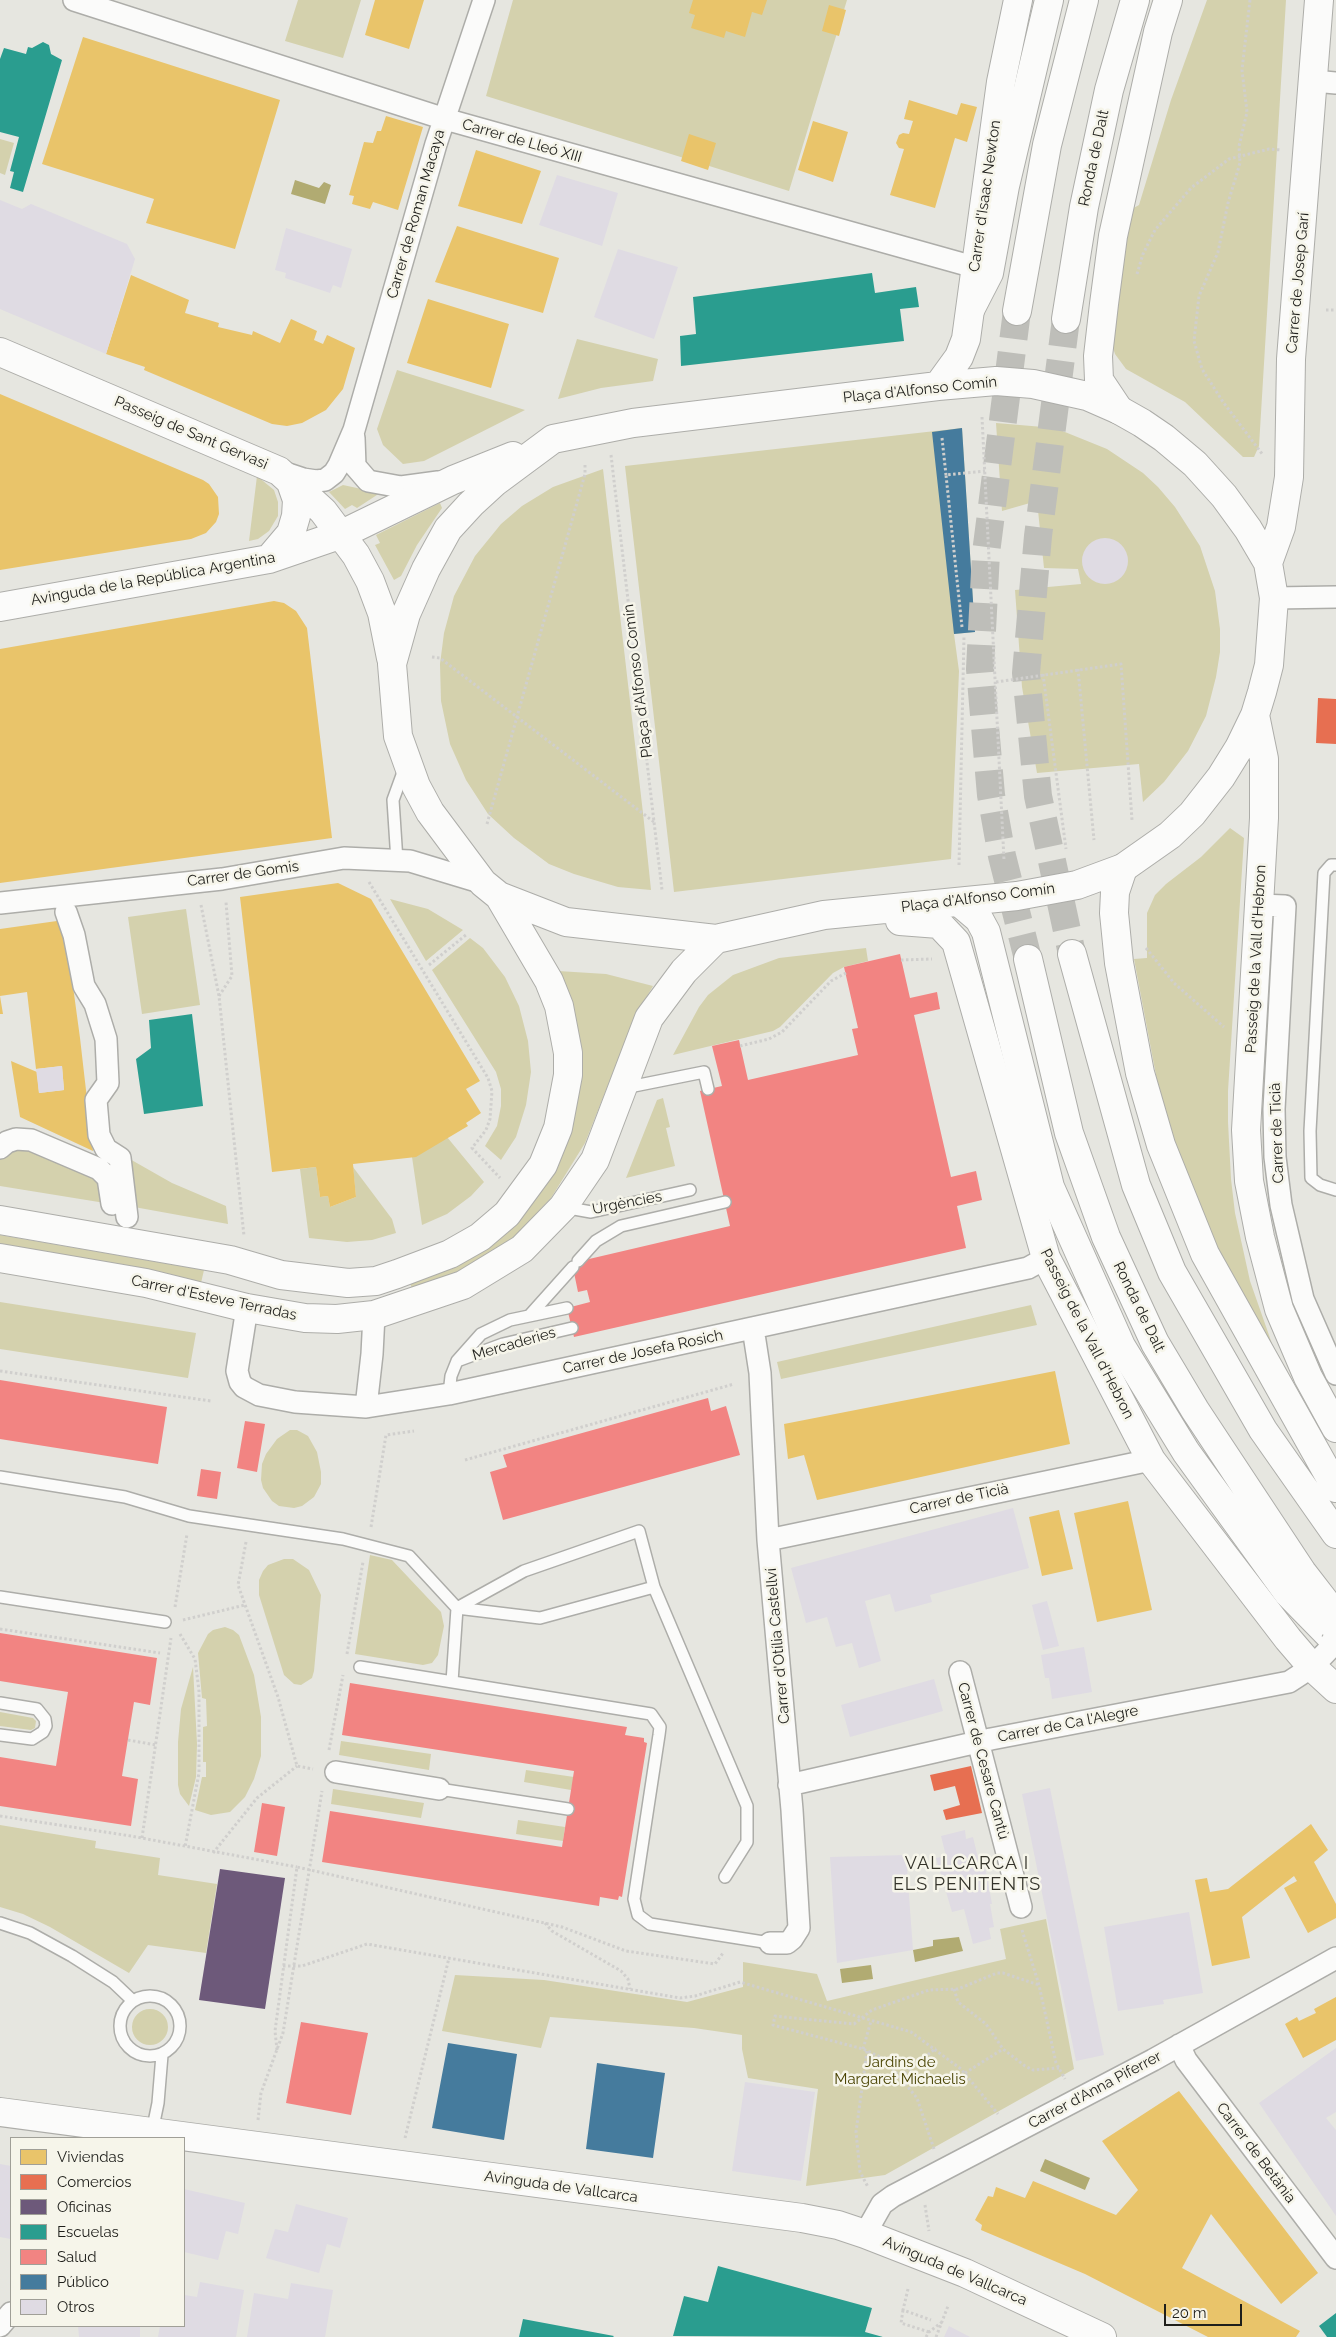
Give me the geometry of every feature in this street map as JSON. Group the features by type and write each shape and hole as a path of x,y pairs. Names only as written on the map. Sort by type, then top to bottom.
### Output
{"main road":[{"name":"Carrer d'Isaac Newton","path":"938,386 960,357 966,339 971,308 974,267 1001,82 1018,0"},
{"path":"971,308 989,273 1005,186 1049,0"},
{"path":"1016,311 1047,145 1084,0"},
{"name":"Ronda de Dalt","path":"1066,319 1084,206 1109,90 1135,0"},
{"path":"1119,410 1099,380 1098,356 1104,304 1113,236 1158,32 1168,0"},
{"name":"Carrer de Josep Garí","path":"1268,564 1281,527 1289,477 1291,359 1325,82 1319,0"},
{"name":"Passeig de Sant Gervasi","path":"0,352 284,476 323,511 342,534 370,581 382,613 392,664"},
{"name":"Plaça d'Alfonso Comín","path":"996,381 1033,384 1087,396 1119,410 1164,438 1195,464 1229,503 1248,529 1268,564 1274,598 1269,665 1255,715 1221,777 1192,814 1170,835 1122,868 1077,885 1016,896 824,915 716,938 566,922 491,890 430,812 416,786 398,736 392,664 406,614 429,562 448,529 494,482 553,439 608,427 938,386 996,381"},
{"name":"Avinguda de la República Argentina","path":"0,606 269,559 342,534 453,480 553,439"},
{"path":"269,559 291,533 296,516 297,500 284,476"},
{"name":"Passeig de la Vall d'Hebron","path":"1255,715 1264,759 1260,905 1246,1130 1249,1181 1260,1237 1280,1309 1308,1377 1336,1428"},
{"path":"1122,868 1115,892 1114,923 1119,963 1140,1073 1161,1145 1205,1254 1336,1488"},
{"path":"0,1220 230,1260 270,1272 320,1281 367,1282 433,1261 480,1237 508,1214 532,1182 551,1150 558,1128 568,1075 565,1031 559,1006 549,981 491,890"},
{"path":"959,902 978,920 986,932 1050,1187 1121,1346 1186,1452 1282,1586 1335,1644 1333,1670 1336,1680"},
{"name":"Passeig de la Vall d'Hebron","path":"824,915 939,924 956,942 1046,1258 1151,1460 1312,1667 1336,1688"},
{"name":"Carrer d'Esteve Terradas","path":"0,1258 170,1288 279,1315 322,1319 374,1315 438,1296 463,1285 489,1271 522,1249 563,1206 595,1160 650,1018 684,971 716,938"},
{"path":"1072,954 1136,1185 1172,1272 1263,1430 1336,1534"},
{"name":"Ronda de Dalt","path":"1028,958 1069,1133 1106,1237 1147,1326 1195,1410 1302,1572 1336,1616"},
{"path":"247,1308 254,1276 270,1272"},
{"path":"367,1282 374,1296 374,1315"},
{"name":"Avinguda de Vallcarca","path":"0,2112 172,2137"},
{"name":"Avinguda de Vallcarca","path":"185,2138 256,2145 802,2218 865,2234 965,2273 1102,2337"}],"street":[{"name":"Carrer de Lleó XIII","path":"74,0 444,119 974,267"},
{"name":"Carrer de Roman Macaya","path":"284,476 316,481 325,480 340,465 354,430 444,119 484,0"},
{"name":"Carrer de Roman Macaya","path":"354,430 354,466 368,481 401,487 453,480"},
{"path":"1274,598 1336,597"},
{"name":"Carrer de Gomis","path":"0,903 79,892 222,879 344,858 410,861 491,890"},
{"name":"Carrer de Ticià","path":"1260,905 1285,906 1274,1109 1275,1157 1281,1205 1304,1299 1336,1374"},
{"path":"0,1148 7,1142 16,1139 32,1140 99,1169 108,1178 120,1215 120,1158 106,1149 99,1135 96,1100 108,1083 106,1039 95,1004 84,986 74,935 66,912"},
{"name":"Carrer de Josefa Rosich","path":"247,1308 237,1371 240,1382 259,1395 295,1402 366,1407 449,1394 1028,1268 1046,1258"},
{"path":"366,1407 374,1315"},
{"name":"Carrer d'Otília Castellví","path":"753,1328 760,1373 768,1540 789,1785 798,1928 796,1934 787,1943 770,1943"},
{"name":"Carrer de Ticià","path":"768,1540 1151,1460"},
{"name":"Carrer de Ca l'Alegre","path":"789,1785 977,1742 1289,1682 1312,1667 1335,1644"},
{"name":"Carrer de Cesare Cantù","path":"960,1672 1021,1917"},
{"path":"326,1771 439,1789"},
{"name":"Carrer d'Anna Piferrer","path":"865,2234 882,2204 893,2196 1179,2046 1336,1958"},
{"name":"Carrer de Betània","path":"1179,2046 1186,2060 1336,2258"},
{"path":"0,2326 10,2315"}],"lane":[{"path":"397,861 393,800 395,789 407,763"},
{"path":"1336,865 1331,865 1324,873 1310,1130 1311,1178 1320,1185 1336,1190"},
{"path":"622,1088 704,1072 708,1089"},
{"name":"Urgències","path":"563,1206 591,1212 690,1190"},
{"path":"530,1315 596,1241 621,1226 725,1202"},
{"path":"449,1394 450,1376 457,1361 474,1340 489,1329 510,1320 567,1308"},
{"name":"Mercaderies","path":"457,1361 504,1344 572,1328"},
{"path":"0,1476 125,1497 189,1516 343,1539 409,1556 457,1608 540,1618 654,1587"},
{"path":"457,1608 524,1571 639,1531 654,1587 747,1806 747,1842 725,1877"},
{"path":"0,1597 169,1622"},
{"path":"452,1682 457,1608"},
{"path":"360,1667 651,1714 660,1727 660,1735 641,1821 634,1907 643,1920 650,1924 770,1943"},
{"path":"0,1703 37,1709 45,1719 46,1726 43,1732 32,1739 0,1735"},
{"path":"439,1789 568,1809"},
{"path":"0,1923 30,1933 72,1956 113,1982 133,2001"},
{"path":"152,1996 162,1998 171,2004 177,2012 181,2021 177,2041 162,2055 153,2057 134,2053 122,2038 121,2018 125,2008 133,2001 152,1996"},
{"path":"151,2135 158,2103 162,2055"}],"path":[{"path":"1250,0 1242,70 1247,112 1239,146 1240,163 1228,204 1218,252 1199,296 1194,340 1202,368 1248,437 1264,457"},
{"path":"1136,280 1143,254 1155,230 1170,210 1212,170 1239,155 1269,149 1286,150"},
{"path":"1326,310 1336,310"},
{"path":"982,417 1004,860"},
{"name":"Plaça d'Alfonso Comín","path":"608,427 662,890"},
{"path":"942,438 962,627"},
{"path":"487,824 585,474 585,464"},
{"path":"946,475 985,471"},
{"path":"959,865 964,636"},
{"path":"432,657 440,658 654,822"},
{"path":"996,682 1121,664 1132,820"},
{"path":"1078,669 1094,840"},
{"path":"1044,674 1066,849"},
{"path":"365,875 488,1078 492,1092 490,1120 486,1130 472,1148 502,1180"},
{"path":"219,996 232,976 226,898"},
{"path":"200,901 219,996 244,1238"},
{"path":"429,965 467,934"},
{"path":"1142,945 1174,983 1229,1031"},
{"path":"901,960 938,959"},
{"path":"740,1046 769,1039 782,1032 831,981 846,973"},
{"path":"0,1371 210,1401"},
{"path":"465,1460 734,1384"},
{"path":"371,1527 386,1435 414,1431"},
{"path":"142,1838 156,1745 169,1622 188,1531"},
{"path":"246,1542 238,1585 278,1697 297,1766"},
{"path":"346,1656 364,1560"},
{"path":"169,1622 245,1605"},
{"path":"169,1622 195,1659 199,1691 199,1773 184,1847"},
{"path":"0,1629 160,1653"},
{"path":"329,1751 345,1665"},
{"path":"128,1740 156,1745"},
{"path":"213,1853 257,1798 297,1766 326,1771"},
{"path":"256,2145 261,2093 284,2033 292,1967 323,1788"},
{"path":"0,1816 142,1838 213,1853 308,1869 544,1922 626,1951 716,1964 725,1951"},
{"path":"277,2050 275,2032 297,1867"},
{"path":"1021,1917 1059,2068 1068,2085"},
{"path":"544,1922 552,1931 621,1971 628,1979 630,1989"},
{"path":"283,1966 302,1966 367,1944 680,1998 694,1996 740,1982 911,2032 936,2048 965,2073 992,2105 1002,2122"},
{"path":"403,2146 449,1958"},
{"path":"937,2157 920,2103 885,2059 865,2050 773,2025 775,2016 854,2024 872,2010 929,1990 954,1989 997,1973 1003,1973 1039,1985"},
{"path":"954,1989 958,2002 986,2024 1003,2049 1033,2070 1059,2068"},
{"path":"860,2172 856,2132 865,2050 871,2021"},
{"path":"901,2077 936,2048"},
{"path":"965,2073 1003,2049"},
{"path":"924,2200 930,2232"},
{"path":"908,2289 901,2322 929,2332"},
{"path":"936,2337 948,2306"},
{"path":"903,2310 931,2320"},
{"path":"926,2337 929,2332 942,2322"}],"green space":[{"path":"298,0 361,0 343,58 285,41"},
{"path":"513,0 847,0 789,191 486,96"},
{"path":"1207,0 1286,0 1259,446 1254,457 1243,457 1185,402 1126,369 1115,354 1108,332 1130,210 1139,205 1171,100"},
{"path":"0,139 14,143 5,175 0,173"},
{"path":"577,339 658,359 653,381 601,388 558,399"},
{"path":"397,370 525,410 424,461 403,464 383,445 377,429"},
{"path":"996,423 1055,428 1107,449 1143,473 1158,487 1175,507 1200,546 1215,591 1220,629 1220,652 1216,677 1206,716 1188,751 1164,782 1143,802 1139,764 1037,773 1022,687 1015,590 1081,584 1078,569 1044,568 1037,501 1002,511"},
{"path":"962,428 975,632 954,634 959,671 951,859 674,892 625,466"},
{"path":"603,469 651,890 618,887 574,874 549,864 514,838 488,814 466,780 450,744 441,701 440,664 444,633 454,596 475,556 501,524 522,506 553,487"},
{"path":"257,476 274,490 278,502 278,516 269,531 258,539 249,541"},
{"path":"343,485 380,493 357,508 352,505 345,509 329,492"},
{"path":"440,503 442,508 417,545 401,576 394,580 375,545 380,543 376,535"},
{"path":"1230,828 1244,838 1228,1091 1231,1179 1235,1213 1250,1281 1277,1358 1234,1290 1177,1153 1159,1091 1134,959 1147,958 1147,913 1155,895 1201,857"},
{"path":"390,899 428,909 463,930 426,961"},
{"path":"186,909 200,1005 142,1014 128,917"},
{"path":"470,938 483,948 505,977 519,1006 528,1041 531,1072 526,1105 516,1137 501,1160 485,1146 497,1126 501,1106 501,1089 496,1072 432,970"},
{"path":"866,948 868,961 844,967 833,973 780,1027 773,1031 673,1055 699,1007 708,995 733,975 779,958"},
{"path":"558,971 606,974 653,986 635,1017 585,1143 551,1198 514,1237 495,1251 454,1275 412,1290 410,1282 450,1267 569,1136 580,1084 580,1055 577,1026 569,998"},
{"path":"663,1098 670,1127 666,1128 675,1166 626,1178 657,1100"},
{"path":"447,1137 484,1182 471,1196 447,1214 422,1225 412,1157"},
{"path":"20,1146 100,1179 105,1203 0,1186 0,1158"},
{"path":"128,1158 172,1183 226,1206 228,1224 134,1207"},
{"path":"316,1167 320,1197 328,1196 330,1207 356,1197 353,1167 392,1219 396,1233 372,1240 347,1242 309,1238 300,1169"},
{"path":"0,1235 204,1270 201,1283 186,1278 0,1247"},
{"path":"0,1302 196,1333 188,1378 0,1349"},
{"path":"1031,1305 1037,1325 781,1379 777,1362"},
{"path":"290,1430 297,1430 308,1436 317,1452 321,1472 321,1484 314,1497 302,1506 294,1508 279,1506 272,1501 263,1488 261,1480 262,1464 266,1454 277,1439"},
{"path":"370,1555 392,1560 441,1612 444,1626 438,1655 432,1663 423,1665 355,1654"},
{"path":"284,1559 293,1559 309,1570 321,1595 314,1671 312,1678 301,1685 294,1684 284,1675 259,1595 259,1580 263,1571 268,1565"},
{"path":"225,1627 239,1635 254,1675 261,1717 261,1756 254,1779 245,1797 230,1812 211,1815 195,1810 202,1777 206,1777 206,1762 203,1762 203,1727 207,1726 206,1699 202,1698 198,1653 208,1634 213,1630"},
{"path":"193,1667 197,1744 196,1777 189,1806 180,1794 178,1785 178,1742 181,1709"},
{"path":"0,1712 33,1718 36,1721 35,1728 31,1730 0,1726"},
{"path":"341,1741 431,1754 429,1770 339,1755"},
{"path":"526,1770 574,1777 571,1790 524,1782"},
{"path":"333,1789 424,1803 421,1818 331,1804"},
{"path":"518,1820 565,1827 563,1841 516,1834"},
{"path":"0,1825 96,1841 95,1848 160,1858 158,1875 217,1884 206,1953 148,1945 129,1973 50,1927 23,1914 0,1907"},
{"name":"Jardins de Margaret Michaelis","path":"1046,1919 1074,2069 885,2175 806,2186 818,2089 748,2078 742,2049 742,2035 694,2028 550,2017 541,2048 442,2031 455,1975 544,1980 687,2002 743,1987 743,1962 817,1974 827,2001 1006,1959 1000,1929"},
{"path":"150,2009 157,2010 163,2014 167,2020 167,2034 163,2040 157,2044 150,2045 143,2044 137,2040 133,2034 132,2027 133,2020 137,2014 143,2010"}],"shaded area":[{"path":"295,180 319,188 324,182 331,185 325,204 291,194"},
{"path":"959,1937 963,1951 915,1962 913,1950 933,1946 933,1940"},
{"path":"871,1965 873,1979 842,1983 840,1969"},
{"path":"1045,2159 1090,2178 1085,2190 1040,2171"}],"building: Viviendas":[{"path":"375,0 424,0 409,49 365,35"},
{"path":"693,0 767,0 762,15 752,12 745,37 726,31 724,38 691,28 695,15 689,13"},
{"path":"829,5 846,10 839,36 822,31"},
{"path":"83,37 280,100 235,249 146,223 154,199 42,164"},
{"path":"909,100 957,115 961,103 977,107 967,142 955,138 935,208 890,195 904,149 899,148 896,143 899,135 903,133 909,134 913,121 904,119"},
{"path":"386,116 423,127 398,210 373,202 370,209 352,204 354,196 349,195 364,142 373,143 377,131 381,131"},
{"path":"813,121 848,132 833,182 798,170"},
{"path":"689,134 716,143 708,170 681,161"},
{"path":"476,150 541,171 522,224 458,206"},
{"path":"457,226 559,258 543,313 435,282"},
{"path":"131,275 189,300 185,313 219,323 218,327 252,335 253,331 280,343 291,319 317,331 314,340 323,344 327,335 355,348 343,389 326,410 302,423 287,426 272,424 144,370 145,367 106,354"},
{"path":"428,299 509,324 491,388 407,363"},
{"path":"0,394 203,480 209,484 218,497 219,514 216,522 206,533 191,539 0,570"},
{"path":"274,601 284,603 296,611 307,628 332,838 0,883 0,649"},
{"path":"338,883 371,899 480,1081 466,1089 481,1113 466,1123 468,1126 416,1157 353,1164 356,1197 330,1207 328,1196 320,1197 316,1167 272,1172 240,897"},
{"path":"64,920 93,1151 20,1117 11,1061 37,1072 39,1093 64,1090 62,1066 36,1069 27,992 0,996 0,929"},
{"path":"0,996 3,1014 0,1014"},
{"path":"1055,1371 1070,1444 817,1500 804,1455 788,1459 784,1424"},
{"path":"1128,1501 1152,1610 1097,1622 1074,1513"},
{"path":"1059,1510 1073,1569 1042,1576 1029,1517"},
{"path":"1311,1824 1328,1850 1314,1862 1336,1904 1336,1918 1308,1933 1284,1888 1297,1881 1294,1876 1242,1917 1250,1958 1212,1966 1195,1880 1207,1878 1210,1892 1228,1889"},
{"path":"1336,1997 1336,2040 1303,2058 1285,2024 1297,2017 1299,2021 1316,2013 1314,2009"},
{"path":"1179,2091 1318,2273 1281,2304 1211,2214 1182,2268 1300,2331 1296,2337 1208,2337 1085,2274 981,2230 982,2225 975,2220 988,2196 993,2197 996,2187 1025,2198 1033,2181 1116,2215 1138,2190 1102,2141"}],"building: Comercios":[{"path":"1318,698 1336,699 1336,744 1316,743"},
{"path":"971,1766 982,1813 946,1820 943,1810 960,1805 955,1786 934,1791 930,1775"}],"building: Oficinas":[{"path":"220,1869 285,1878 265,2009 199,2000"}],"building: Escuelas":[{"path":"43,42 49,45 51,54 62,60 23,192 10,188 14,172 10,171 19,137 0,132 0,59 4,48 26,54 28,47 32,48"},
{"path":"872,273 875,293 916,287 919,307 900,309 904,341 681,366 680,336 696,334 693,297"},
{"path":"192,1014 203,1106 144,1114 136,1059 151,1048 149,1020"},
{"path":"718,2266 872,2308 865,2332 883,2337 673,2336 684,2296 708,2302"},
{"path":"1336,2313 1336,2337 1327,2337 1319,2326"},
{"path":"523,2319 614,2336 519,2337"}],"building: Salud":[{"path":"900,954 910,998 937,992 940,1009 914,1015 951,1177 976,1171 982,1200 957,1206 966,1248 574,1337 567,1308 590,1302 587,1290 578,1292 572,1263 730,1226 700,1091 722,1086 712,1046 739,1040 748,1080 858,1055 852,1029 858,1028 844,967"},
{"path":"0,1380 167,1407 158,1464 0,1439"},
{"path":"708,1398 711,1411 726,1406 740,1455 503,1520 490,1472 507,1467 503,1455"},
{"path":"245,1421 265,1424 257,1472 237,1468"},
{"path":"201,1469 221,1472 217,1499 197,1496"},
{"path":"0,1633 157,1658 150,1705 134,1702 122,1776 138,1779 131,1826 0,1806 0,1757 56,1766 68,1692 0,1681"},
{"path":"350,1683 627,1727 625,1735 644,1738 644,1742 647,1743 622,1897 619,1896 618,1900 600,1897 599,1906 322,1862 330,1811 562,1847 574,1771 342,1735"},
{"path":"262,1803 285,1807 277,1856 254,1852"},
{"path":"301,2022 368,2033 351,2115 286,2103"}],"building: Público":[{"path":"962,428 975,632 954,634 932,432"},
{"path":"448,2043 517,2054 504,2140 432,2128"},
{"path":"597,2063 665,2073 653,2158 586,2149"}],"building: Otros":[{"path":"557,175 618,193 602,246 539,225"},
{"path":"0,200 22,209 31,204 127,244 135,259 106,354 0,309"},
{"path":"286,228 352,249 341,288 333,285 330,293 285,278 286,273 275,270"},
{"path":"618,249 678,267 654,339 594,317"},
{"path":"1101,538 1109,538 1118,542 1124,548 1128,561 1124,574 1118,580 1109,584 1101,584 1092,580 1086,574 1082,565 1082,557 1086,548 1092,542"},
{"path":"62,1066 64,1090 39,1093 36,1069"},
{"path":"1013,1508 1029,1568 930,1595 932,1602 895,1612 890,1594 865,1601 881,1661 859,1668 852,1643 836,1647 827,1617 806,1623 791,1568"},
{"path":"1047,1601 1059,1646 1043,1650 1032,1605"},
{"path":"1084,1647 1092,1692 1052,1699 1049,1678 1045,1678 1041,1655"},
{"path":"934,1679 943,1711 850,1737 841,1705"},
{"path":"1050,1788 1104,2055 1076,2061 1022,1794"},
{"path":"965,1830 966,1839 973,1837 979,1862 984,1862 992,1904 990,1904 994,1927 989,1928 991,1939 973,1944 964,1909 952,1912 936,1858 946,1856 941,1836"},
{"path":"906,1855 913,1950 837,1963 830,1857"},
{"path":"1189,1912 1203,1993 1163,2000 1164,2004 1118,2011 1104,1927"},
{"path":"1336,2048 1336,2112 1326,2118 1336,2130 1336,2216 1259,2103"},
{"path":"745,2082 815,2092 801,2181 732,2171"},
{"path":"0,2164 10,2166 10,2239 0,2237"},
{"path":"185,2189 245,2203 238,2234 226,2231 218,2260 185,2252"},
{"path":"296,2204 348,2218 340,2248 327,2244 319,2273 266,2258 275,2229 288,2232"},
{"path":"200,2282 244,2290 236,2337 158,2337 160,2327 185,2327 185,2295 197,2297"},
{"path":"291,2283 333,2290 325,2337 247,2337 254,2293 288,2299"},
{"path":"949,2326 970,2337 944,2337"},
{"path":"78,2327 140,2327 140,2337 79,2337"}],"tunnel":[{"path":"1017,311 986,553 980,669 991,795 1002,856 1028,959"},
{"path":"1066,319 1038,536 1026,673 1038,796 1072,954"}],"district":[{"name":"VALLCARCA I ELS PENITENTS","path":"967,1874"}]}
